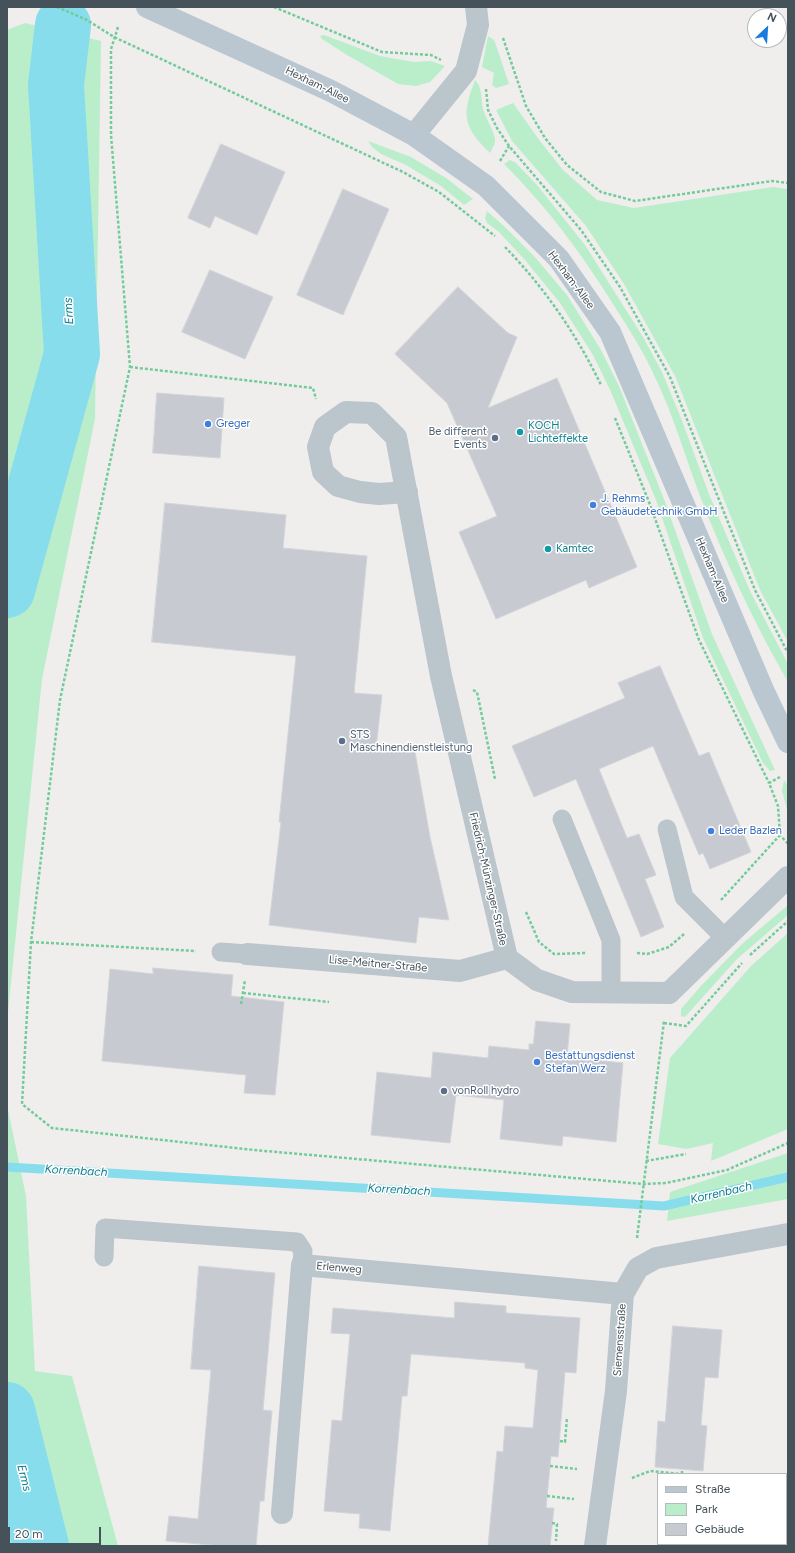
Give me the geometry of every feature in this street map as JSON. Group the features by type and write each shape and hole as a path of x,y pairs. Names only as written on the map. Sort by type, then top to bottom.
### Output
{"main road":[{"name":"Hexham-Allee","path":"147,7 331,91 414,135 486,186 559,259 610,332 761,684 788,742"}],"street":[{"path":"414,135 466,71 477,16"},
{"name":"Friedrich-Münzinger-Straße","path":"325,427 346,412 372,413 396,437 441,676 507,958 537,980 572,992 669,993 788,877"},
{"path":"325,427 318,447 323,472 338,486 360,492 379,494 407,492"},
{"name":"Lise-Meitner-Straße","path":"248,954 460,971 507,958"},
{"name":"Siemensstraße","path":"595,1546 616,1391 623,1294 638,1268 656,1258 788,1234"},
{"name":"Erlenweg","path":"282,1513 302,1265 623,1294"}],"lane":[{"path":"562,819 611,940 611,993"},
{"path":"667,829 684,896 725,938"},
{"path":"221,952 248,954"},
{"path":"104,1257 106,1228 293,1241 297,1242 303,1251 302,1265"}],"path":[{"path":"56,7 87,20 114,37 403,172 439,192 500,241"},
{"path":"274,7 382,52 431,55 466,71"},
{"path":"477,16 504,39 526,106 545,138 567,165 601,192 635,201 772,181 788,183"},
{"path":"118,26 111,48 111,135 130,367 60,700 31,942 22,1104 52,1128 254,1150 642,1184 666,1183 727,1170 788,1143"},
{"path":"500,161 509,146"},
{"path":"505,246 520,262 554,306 588,357 602,387"},
{"path":"130,367 313,388 325,427"},
{"path":"614,415 649,502 699,640 769,783 778,806 780,835 788,844"},
{"path":"769,783 780,777"},
{"path":"749,956 788,921"},
{"path":"31,942 221,952"},
{"path":"636,1244 642,1184 664,1023 686,1026 744,961"},
{"path":"244,993 329,1002"},
{"path":"646,1161 686,1154"},
{"path":"560,1441 565,1442 567,1418"},
{"path":"550,1466 555,1467"},
{"path":"631,1478 650,1470 674,1473"},
{"path":"548,1496 552,1497"},
{"path":"552,1523 557,1524 556,1541"}],"green space":[{"path":"25,23 101,41 95,419 42,679 7,1022 7,30"},
{"path":"324,35 380,56 414,62 431,61 445,66 430,82 416,86 398,84 322,39 320,36"},
{"path":"488,36 494,40 509,84 496,88 492,85 494,73 482,67"},
{"path":"475,80 480,87 484,112 495,138 490,153 474,135 467,119 468,102"},
{"path":"513,103 563,170 597,200 634,208 773,187 788,189 788,642 760,590 675,376 624,284 586,226 512,141 496,110"},
{"path":"368,141 411,157 446,178 473,199 464,205 441,186 406,165 381,154 372,147"},
{"path":"510,160 516,163 537,185 585,245 643,337 662,372 709,494 750,591 788,664 788,682 763,637 730,568 700,496 661,390 646,359 623,320 579,253 536,198 504,164"},
{"path":"487,211 534,256 567,295 601,350 619,386 664,499 712,634 775,770 770,771 763,763 703,638 656,500 611,392 593,355 560,303 525,260 499,232 487,223 485,218"},
{"path":"784,780 788,786 788,813 782,791"},
{"path":"788,905 788,915 736,960 685,1017 681,1016 681,1009 700,987 742,944"},
{"path":"788,933 788,1129 711,1161 713,1143 686,1149 658,1144 670,1058 751,966"},
{"path":"7,1105 26,1196 35,1371 72,1376 118,1546 7,1546"},
{"path":"788,1153 788,1199 667,1221 670,1192"}],"building":[{"path":"221,144 285,172 257,235 215,216 210,228 188,218"},
{"path":"343,189 389,209 343,315 297,295"},
{"path":"210,270 273,297 245,359 182,332"},
{"path":"458,287 508,333 517,337 488,408 557,378 637,567 589,588 586,580 496,619 459,532 497,516 447,403 395,354"},
{"path":"157,393 224,398 220,458 153,453"},
{"path":"165,503 286,515 283,548 367,556 354,693 382,695 376,748 415,752 430,837 449,920 419,917 416,943 269,925 281,822 279,822 296,656 152,642"},
{"path":"660,666 699,756 709,752 751,852 710,869 703,853 699,855 653,746 599,769 627,838 639,834 656,875 645,879 664,927 641,937 576,779 534,797 512,746 625,698 618,683"},
{"path":"153,968 233,975 231,996 284,1002 275,1095 244,1093 246,1075 102,1061 110,969 153,974"},
{"path":"536,1021 570,1024 567,1057 623,1063 616,1142 563,1136 562,1146 500,1139 504,1100 456,1095 450,1143 371,1135 377,1072 431,1078 433,1052 488,1058 489,1046 529,1050 529,1044 533,1044"},
{"path":"199,1266 275,1273 263,1410 272,1411 264,1501 260,1501 256,1546 222,1546 166,1541 169,1516 198,1519 211,1370 191,1369"},
{"path":"455,1302 506,1306 506,1313 580,1318 576,1373 565,1372 558,1457 551,1456 546,1508 554,1508 550,1546 488,1546 497,1451 503,1452 505,1426 533,1428 538,1370 525,1368 525,1363 411,1354 407,1396 402,1396 390,1531 359,1528 360,1514 324,1511 332,1420 342,1421 350,1334 331,1333 333,1308 454,1318"},
{"path":"673,1326 722,1330 718,1378 705,1377 701,1425 707,1426 703,1471 655,1467 658,1421 665,1422"}],"waterway":[{"name":"Erms","path":"7,590 72,354 56,85 63,25"},
{"name":"Korrenbach","path":"7,1167 664,1206 788,1177"},
{"name":"Erms","path":"7,1410 41,1546"}],"place":[{"name":"Greger","path":"208,424"},
{"name":"KOCH Lichteffekte","path":"520,432"},
{"name":"Be different Events","path":"495,438"},
{"name":"J. Rehms Gebäudetechnik GmbH","path":"593,505"},
{"name":"Kamtec","path":"548,549"},
{"name":"STS Maschinendienstleistung","path":"342,741"},
{"name":"Leder Bazlen","path":"711,831"},
{"name":"Bestattungsdienst Stefan Werz","path":"537,1062"},
{"name":"vonRoll hydro","path":"444,1091"}]}
